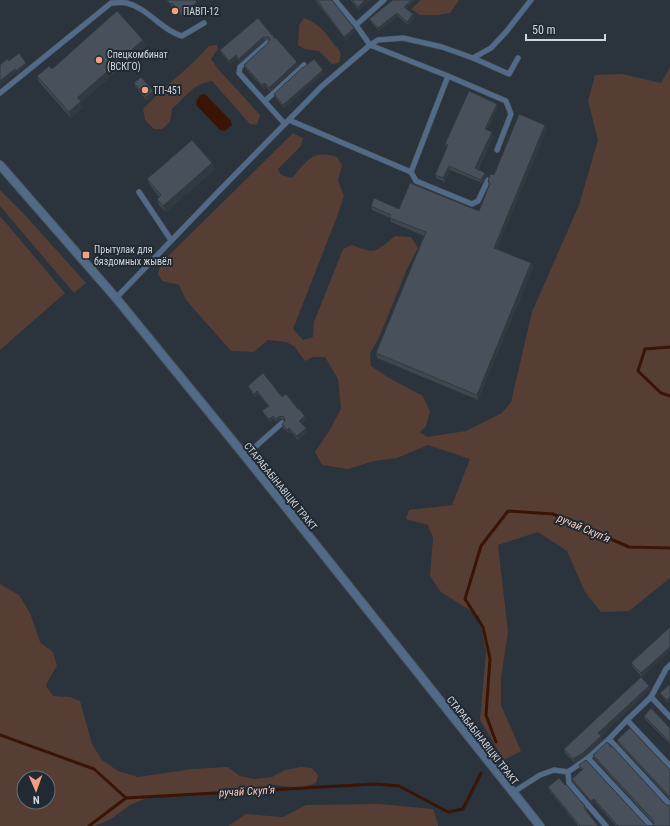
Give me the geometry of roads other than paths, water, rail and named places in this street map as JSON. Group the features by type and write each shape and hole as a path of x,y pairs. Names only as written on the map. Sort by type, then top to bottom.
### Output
{"street":[{"name":"СТАРАБАБІНАВІЦКІ ТРАКТ","path":"0,165 116,298 245,456 512,793 540,826"}],"lane":[{"path":"335,0 356,25 370,45 506,101 511,114 496,150"},
{"path":"356,25 384,0"},
{"path":"473,58 491,48 506,32 531,0"},
{"path":"0,93 112,1 126,2 143,10 172,33 182,36 204,22"},
{"path":"116,298 322,86 370,45 378,40 402,38 442,47 473,58 509,74 518,58"},
{"path":"267,43 240,67 238,73 264,101 287,122 411,172 416,180 472,204 478,201 488,180"},
{"path":"264,101 304,65"},
{"path":"411,172 448,76"},
{"path":"139,192 171,240"},
{"path":"245,456 282,423"},
{"path":"512,793 540,775 554,770 568,772 588,758 651,697 666,669 670,665"},
{"path":"651,697 670,716"},
{"path":"627,720 670,766"},
{"path":"609,739 670,805"},
{"path":"588,758 651,826"},
{"path":"568,772 569,783 606,826"}],"waterway":[{"name":"ручай Скупʼя","path":"670,347 645,349 638,371 661,393 670,396"},
{"name":"ручай Скупʼя","path":"496,742 486,715 490,659 483,627 465,599 481,546 508,511 553,514 629,547 670,548"},
{"name":"ручай Скупʼя","path":"0,735 94,769 126,798 375,784 399,786 448,812 463,809 481,773"},
{"path":"89,826 126,798"}],"place":[{"name":"ПАВП-12","path":"175,11"},
{"name":"Спецкомбинат (ВСКГО)","path":"99,60"},
{"name":"ТП-451","path":"145,90"},
{"name":"Прытулак для бяздомных жывёл","path":"86,255"}]}
